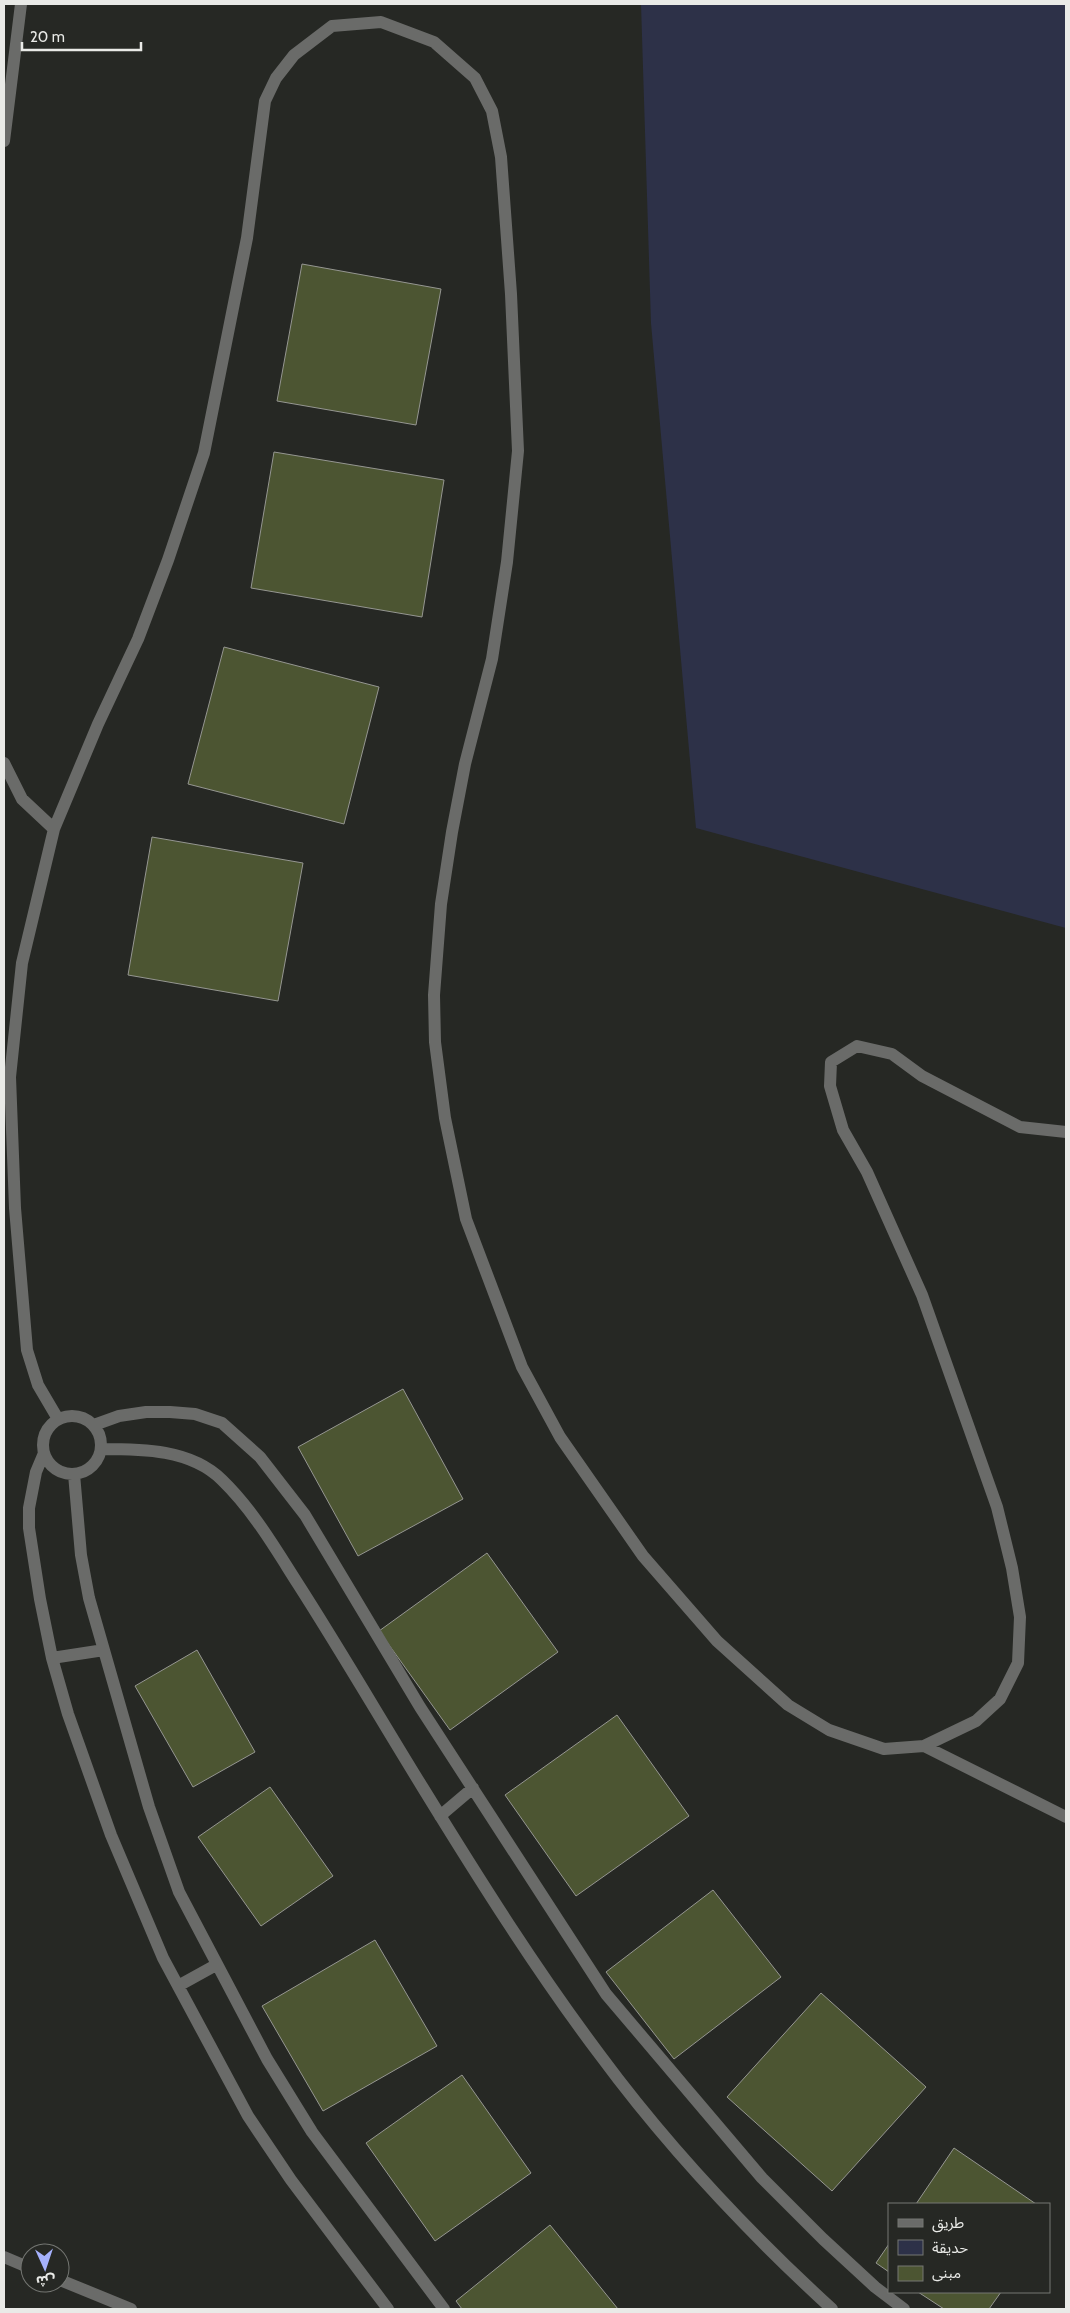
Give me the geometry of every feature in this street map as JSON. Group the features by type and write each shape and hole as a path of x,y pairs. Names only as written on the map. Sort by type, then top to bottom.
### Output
{"street":[{"path":"4,141 21,4"},
{"path":"58,1420 38,1385 27,1350 15,1208 10,1077 22,963 54,829 98,724 138,639 168,560 204,453 247,238 265,101 276,78 294,55 332,26 381,22 434,42 475,78 492,111 502,177 511,294 518,451 507,562 492,659 465,764 452,832 441,904 434,995 435,1042 445,1118 466,1218 522,1367 560,1437 643,1556 717,1641 788,1705 829,1730 884,1748 924,1746 976,1720 1000,1699 1018,1663 1020,1618 1012,1568 994,1498 922,1295 867,1172 844,1130 830,1086 831,1062 857,1046 892,1054 922,1076 1020,1127 1066,1132"},
{"path":"4,763 22,798 54,829"},
{"path":"94,1425 119,1416 146,1412 195,1414 222,1423 260,1457 305,1515 420,1707 606,1994 762,2178 875,2287 904,2309"},
{"path":"70,1416 83,1418 94,1425 100,1436 101,1449 96,1461 86,1470 74,1474 61,1472 50,1464 44,1453 43,1440 48,1428 58,1420 70,1416"},
{"path":"101,1449 145,1449 167,1454 195,1462 221,1478 260,1524 356,1676 495,1905 601,2057 666,2138 774,2256 832,2309"},
{"path":"44,1453 36,1472 29,1528 40,1599 52,1658 68,1714 111,1835 163,1958 248,2116 291,2180 388,2309"},
{"path":"74,1474 81,1555 88,1598 152,1816 179,1892 267,2059 312,2132 444,2309"},
{"path":"52,1658 104,1650"},
{"path":"924,1746 1066,1817"},
{"path":"440,1816 473,1788"},
{"path":"178,1986 216,1965"},
{"path":"4,2257 20,2264"},
{"path":"70,2284 131,2309"}],"green space":[{"path":"641,4 1066,4 1066,928 696,828 651,323"}],"building":[{"path":"302,264 441,289 416,425 277,401"},
{"path":"274,452 444,480 422,617 251,588"},
{"path":"224,647 379,687 344,824 188,784"},
{"path":"152,837 303,863 278,1001 128,975"},
{"path":"403,1389 463,1499 358,1556 298,1447"},
{"path":"487,1553 558,1652 450,1730 379,1631"},
{"path":"197,1650 255,1752 193,1787 135,1686"},
{"path":"617,1715 689,1816 576,1896 505,1795"},
{"path":"270,1787 333,1876 261,1926 198,1837"},
{"path":"713,1890 781,1977 674,2059 606,1972"},
{"path":"375,1940 437,2046 323,2111 262,2006"},
{"path":"821,1993 926,2087 832,2191 727,2097"},
{"path":"462,2075 531,2173 435,2241 366,2143"},
{"path":"954,2148 1035,2203 917,2203"},
{"path":"550,2225 618,2309 462,2309 456,2301"},
{"path":"888,2245 888,2271 876,2263"},
{"path":"920,2293 1000,2293 989,2309 944,2309"}]}
